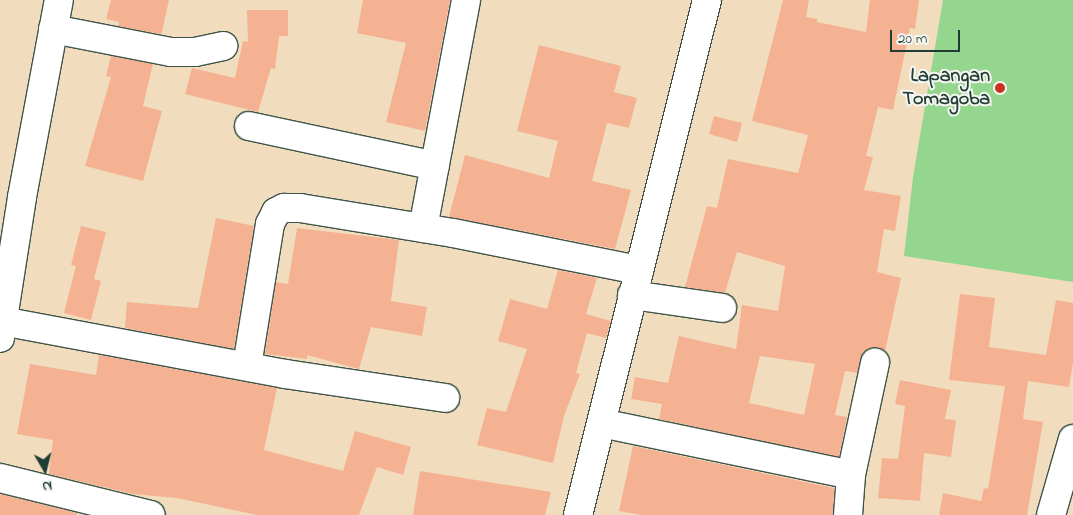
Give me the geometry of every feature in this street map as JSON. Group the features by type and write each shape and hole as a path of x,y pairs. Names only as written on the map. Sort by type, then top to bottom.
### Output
{"main road":[{"path":"59,0 1,330 247,366 445,398"},
{"path":"423,228 466,0"},
{"path":"578,515 707,0"},
{"path":"53,29 171,52 195,52 223,46"},
{"path":"249,126 434,166"},
{"path":"247,366 263,258 276,212 300,208 423,228 635,283 722,308"},
{"path":"848,515 851,475 875,363"},
{"path":"601,423 851,475"},
{"path":"1051,515 1073,439"},
{"path":"0,478 151,515"}],"green space":[{"name":"Lapangan Tomagoba","path":"943,0 1073,0 1073,282 904,256 913,177"}],"building":[{"path":"111,0 169,0 162,32 160,34 118,26 119,22 106,19"},
{"path":"363,0 450,0 425,131 386,122 406,43 357,33"},
{"path":"783,0 809,0 806,17 817,19 817,22 866,32 870,0 919,0 915,29 910,28 893,110 878,107 866,156 873,157 864,190 901,196 895,231 884,229 877,272 901,278 885,351 870,348 863,353 857,373 845,371 835,415 847,417 839,457 659,419 662,404 631,399 635,377 668,383 679,336 736,349 742,305 778,311 785,266 737,252 725,293 685,287 707,206 717,208 728,159 798,173 808,135 752,121","holes":["760,356 815,364 804,415 749,403"]},
{"path":"247,10 288,10 288,36 279,36 275,69 271,68 258,112 185,94 192,68 235,78 243,41 248,42"},
{"path":"539,45 621,66 614,92 637,98 629,128 607,123 592,181 631,190 615,249 449,217 465,155 549,178 558,141 517,131"},
{"path":"111,56 153,64 143,106 162,111 143,181 85,166 111,77 106,76"},
{"path":"714,116 742,123 737,142 709,134"},
{"path":"216,218 254,226 234,349 125,328 127,302 198,308"},
{"path":"81,226 106,232 94,279 101,281 91,320 64,313 76,266 71,265"},
{"path":"297,228 399,240 391,301 427,307 422,336 371,327 359,369 307,355 307,359 265,354 276,282 288,284"},
{"path":"558,270 597,278 586,314 611,321 606,338 587,333 576,373 580,374 564,416 553,463 477,445 487,408 506,412 527,349 498,341 510,299 547,309"},
{"path":"960,294 995,298 989,347 1046,355 1056,300 1073,303 1073,363 1069,387 1028,381 1023,419 1043,422 1027,515 939,515 943,493 981,501 984,488 988,489 1005,386 949,380"},
{"path":"99,355 277,388 264,450 343,471 355,431 411,447 403,475 377,467 359,515 257,515 177,498 133,494 49,474 53,440 17,434 30,364 96,375"},
{"path":"900,380 951,390 945,419 956,420 951,457 924,453 920,501 878,498 882,458 898,459 905,406 895,404"},
{"path":"633,446 834,488 833,515 642,515 619,511"},
{"path":"420,471 551,492 545,515 413,515"},
{"path":"0,494 77,513 77,515 0,515"}],"place":[{"name":"Lapangan Tomagoba","path":"1000,88"}]}
